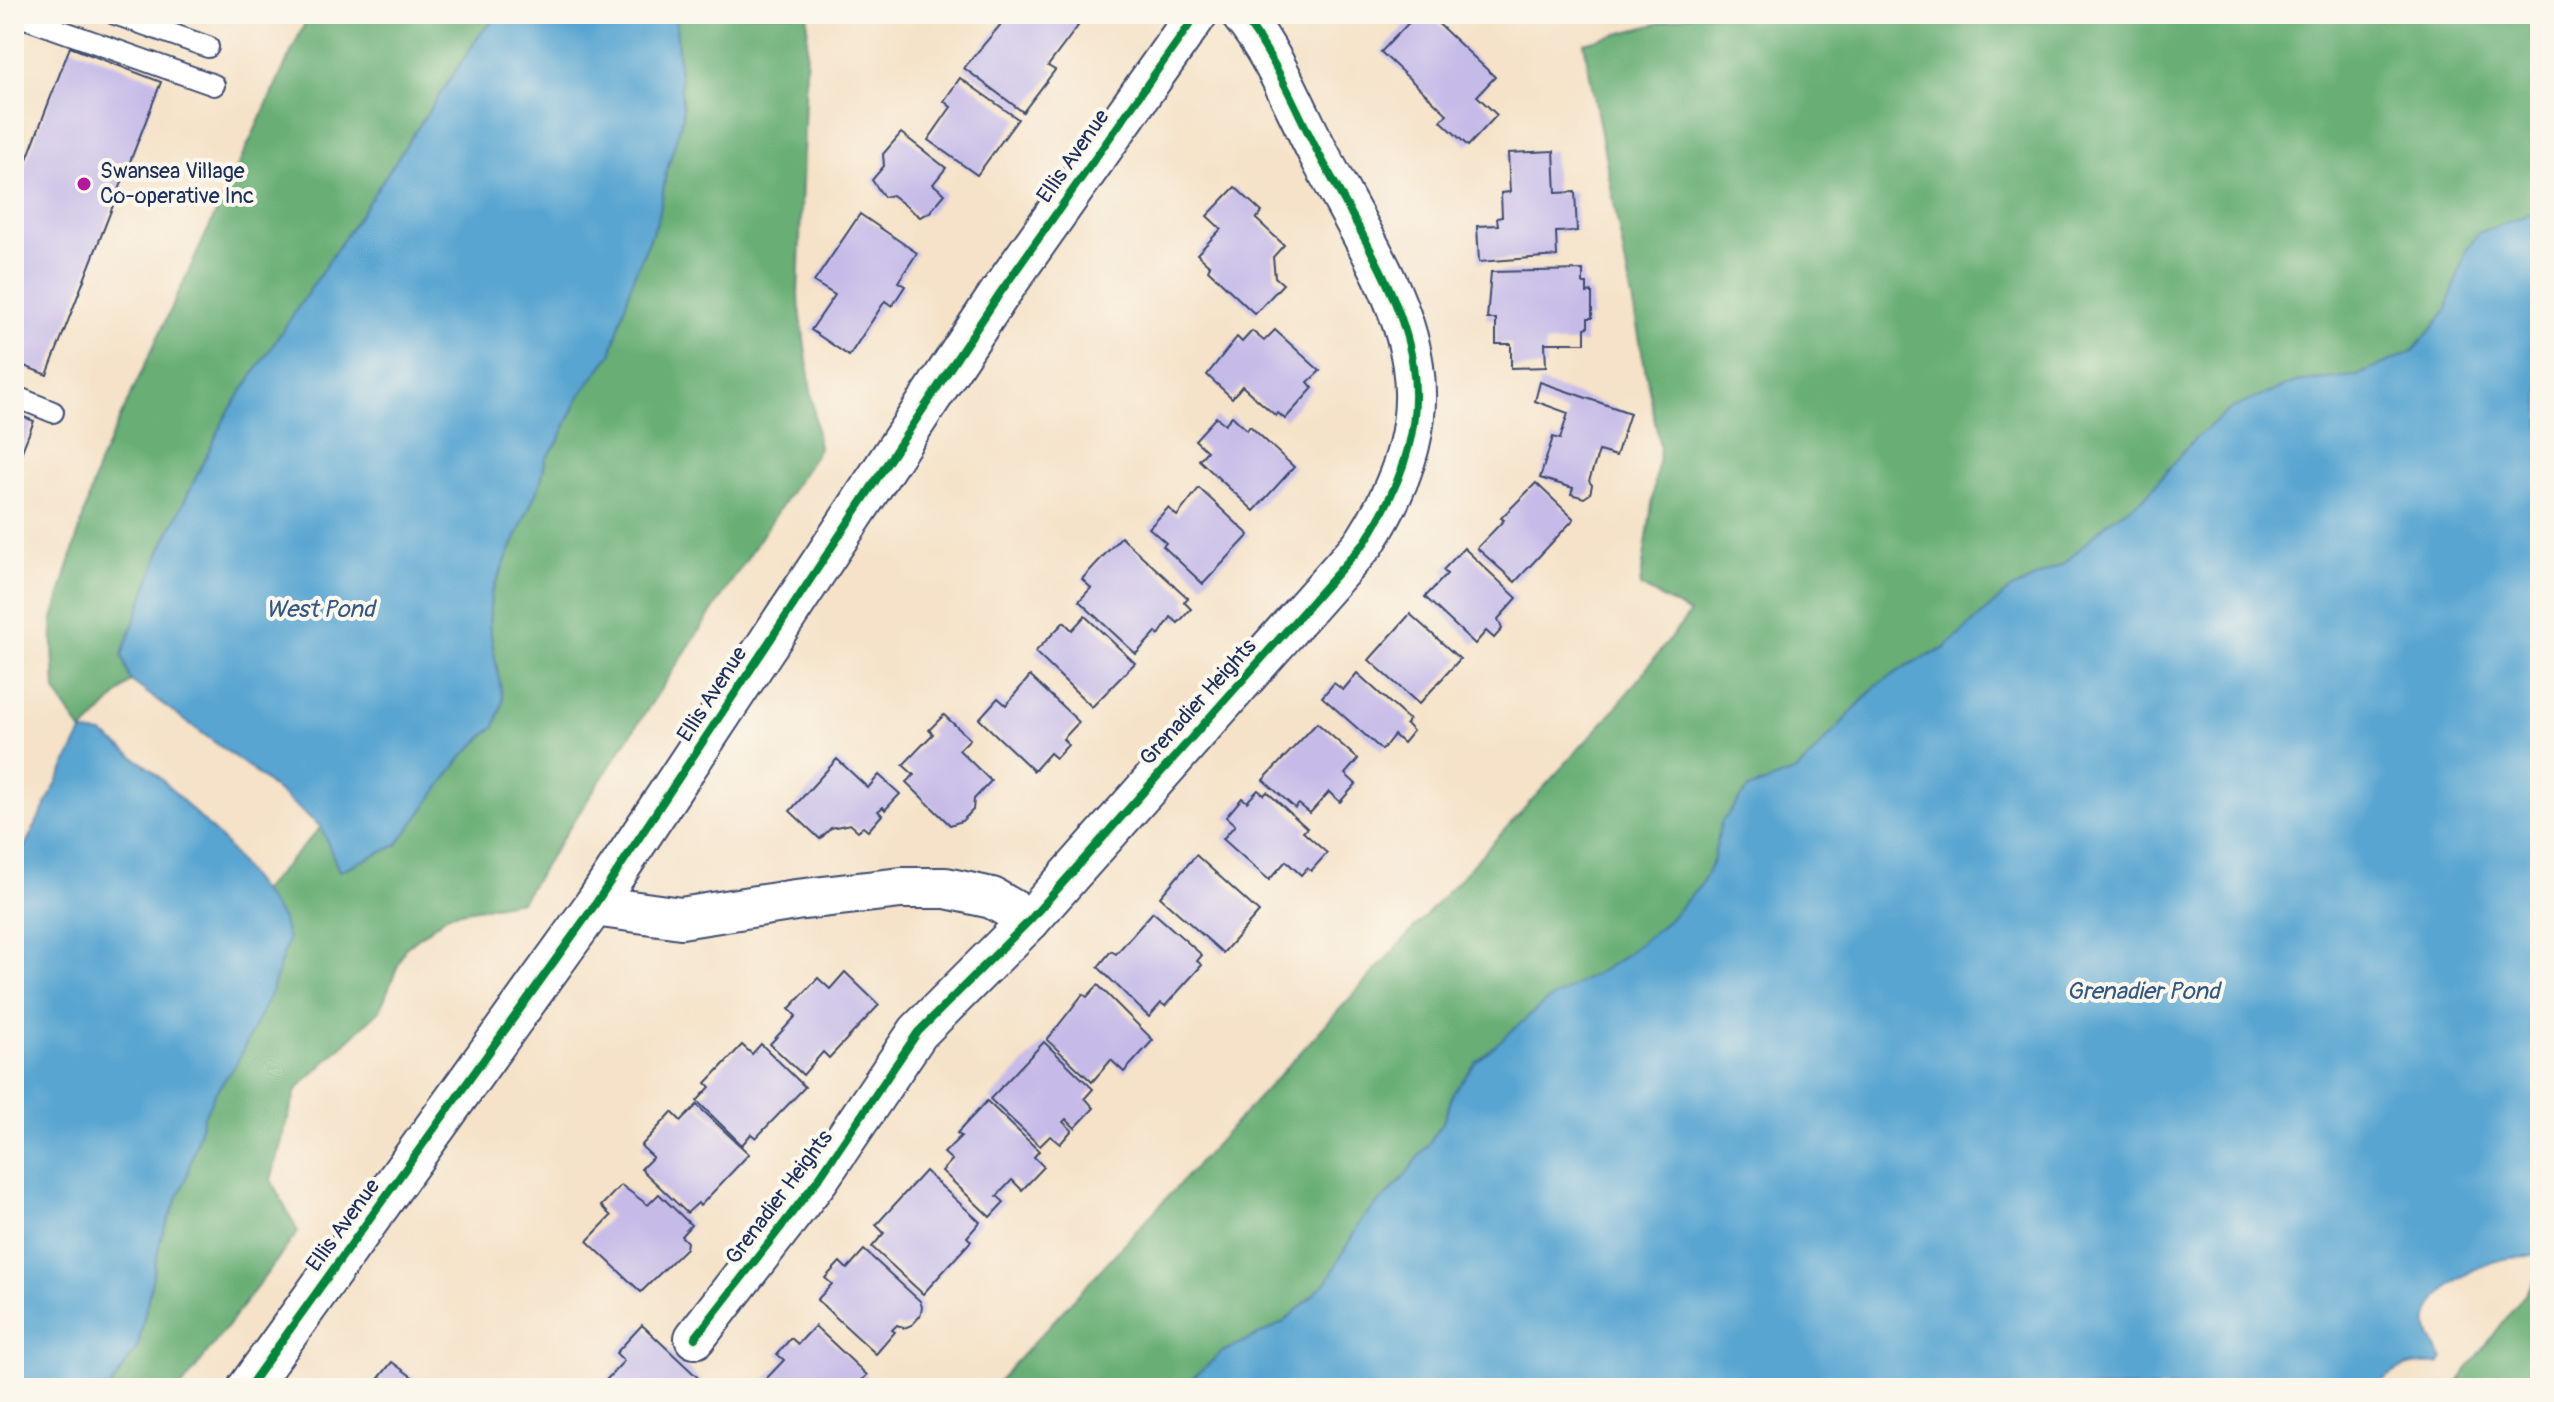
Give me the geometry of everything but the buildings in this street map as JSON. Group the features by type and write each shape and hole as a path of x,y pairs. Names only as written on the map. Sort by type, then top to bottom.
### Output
{"street":[{"name":"Ellis Avenue","path":"248,1388 594,906 1000,293 1197,14"},
{"name":"Grenadier Heights","path":"695,1338 819,1178 918,1032 1030,920 1365,542 1387,507 1412,437 1414,374 1403,317 1267,56 1241,14"},
{"path":"594,906 681,918 901,888 946,888 992,898 1030,920"}],"lane":[{"path":"14,14 214,85"},
{"path":"115,14 208,47"},
{"path":"14,396 53,412"}],"green space":[{"path":"309,14 501,14 481,33 227,414 161,549 122,655 131,681 82,732 55,691 52,622 99,463"},
{"path":"675,14 808,14 798,295 819,449 521,901 449,914 405,948 380,1010 296,1090 271,1180 298,1232 181,1388 110,1388 138,1346 161,1237 185,1181 204,1116 215,1093 236,1064 271,993 288,940 282,919 261,892 321,827 340,871 397,845 461,758 495,726 503,701 489,625 491,593 540,484 546,458 558,442 580,395 611,354 633,278 659,217 666,173 683,116"},
{"path":"1694,14 2540,14 2540,210 2479,233 2446,312 2413,351 2357,376 2295,382 2193,440 2144,498 2110,520 2064,564 2008,591 1944,649 1908,665 1875,687 1797,771 1748,789 1721,823 1713,862 1700,886 1667,922 1453,1093 1444,1120 1428,1145 1400,1182 1361,1220 1327,1282 1283,1323 1222,1352 1182,1388 992,1388 1610,715 1690,613 1640,586 1660,448 1584,43"},
{"path":"2536,1279 2540,1279 2540,1388 2446,1388 2457,1383"}],"water":[{"name":"West Pond","path":"501,14 675,14 683,116 666,173 659,217 633,278 611,354 580,395 558,442 546,458 540,484 491,593 489,625 503,701 495,726 461,758 397,845 339,871 321,827 251,769 131,681 122,655 161,549 227,414 481,33"},
{"name":"Grenadier Pond","path":"2540,210 2540,1252 2504,1259 2469,1272 2438,1297 2427,1324 2443,1358 2439,1364 2402,1368 2372,1388 1182,1388 1222,1352 1283,1323 1327,1282 1361,1220 1400,1182 1428,1145 1444,1120 1453,1093 1477,1061 1544,1003 1616,962 1667,922 1700,886 1713,862 1721,823 1748,789 1797,771 1875,687 1908,665 1944,649 2008,591 2064,564 2110,520 2144,498 2193,440 2230,409 2295,382 2357,376 2413,351 2446,312 2466,250 2479,233"},
{"path":"82,732 103,734 153,771 223,841 282,919 288,939 271,993 236,1064 215,1093 204,1116 185,1181 161,1237 138,1346 110,1388 14,1388 14,868"}],"cycle path":[{"path":"248,1388 594,906 1000,293 1197,14"},
{"path":"695,1338 819,1178 918,1032 1030,920 1365,542 1395,487 1411,436 1415,390 1409,345 1395,301 1275,65 1241,14"}],"place":[{"name":"Swansea Village Co-operative Inc","path":"84,184"}]}
